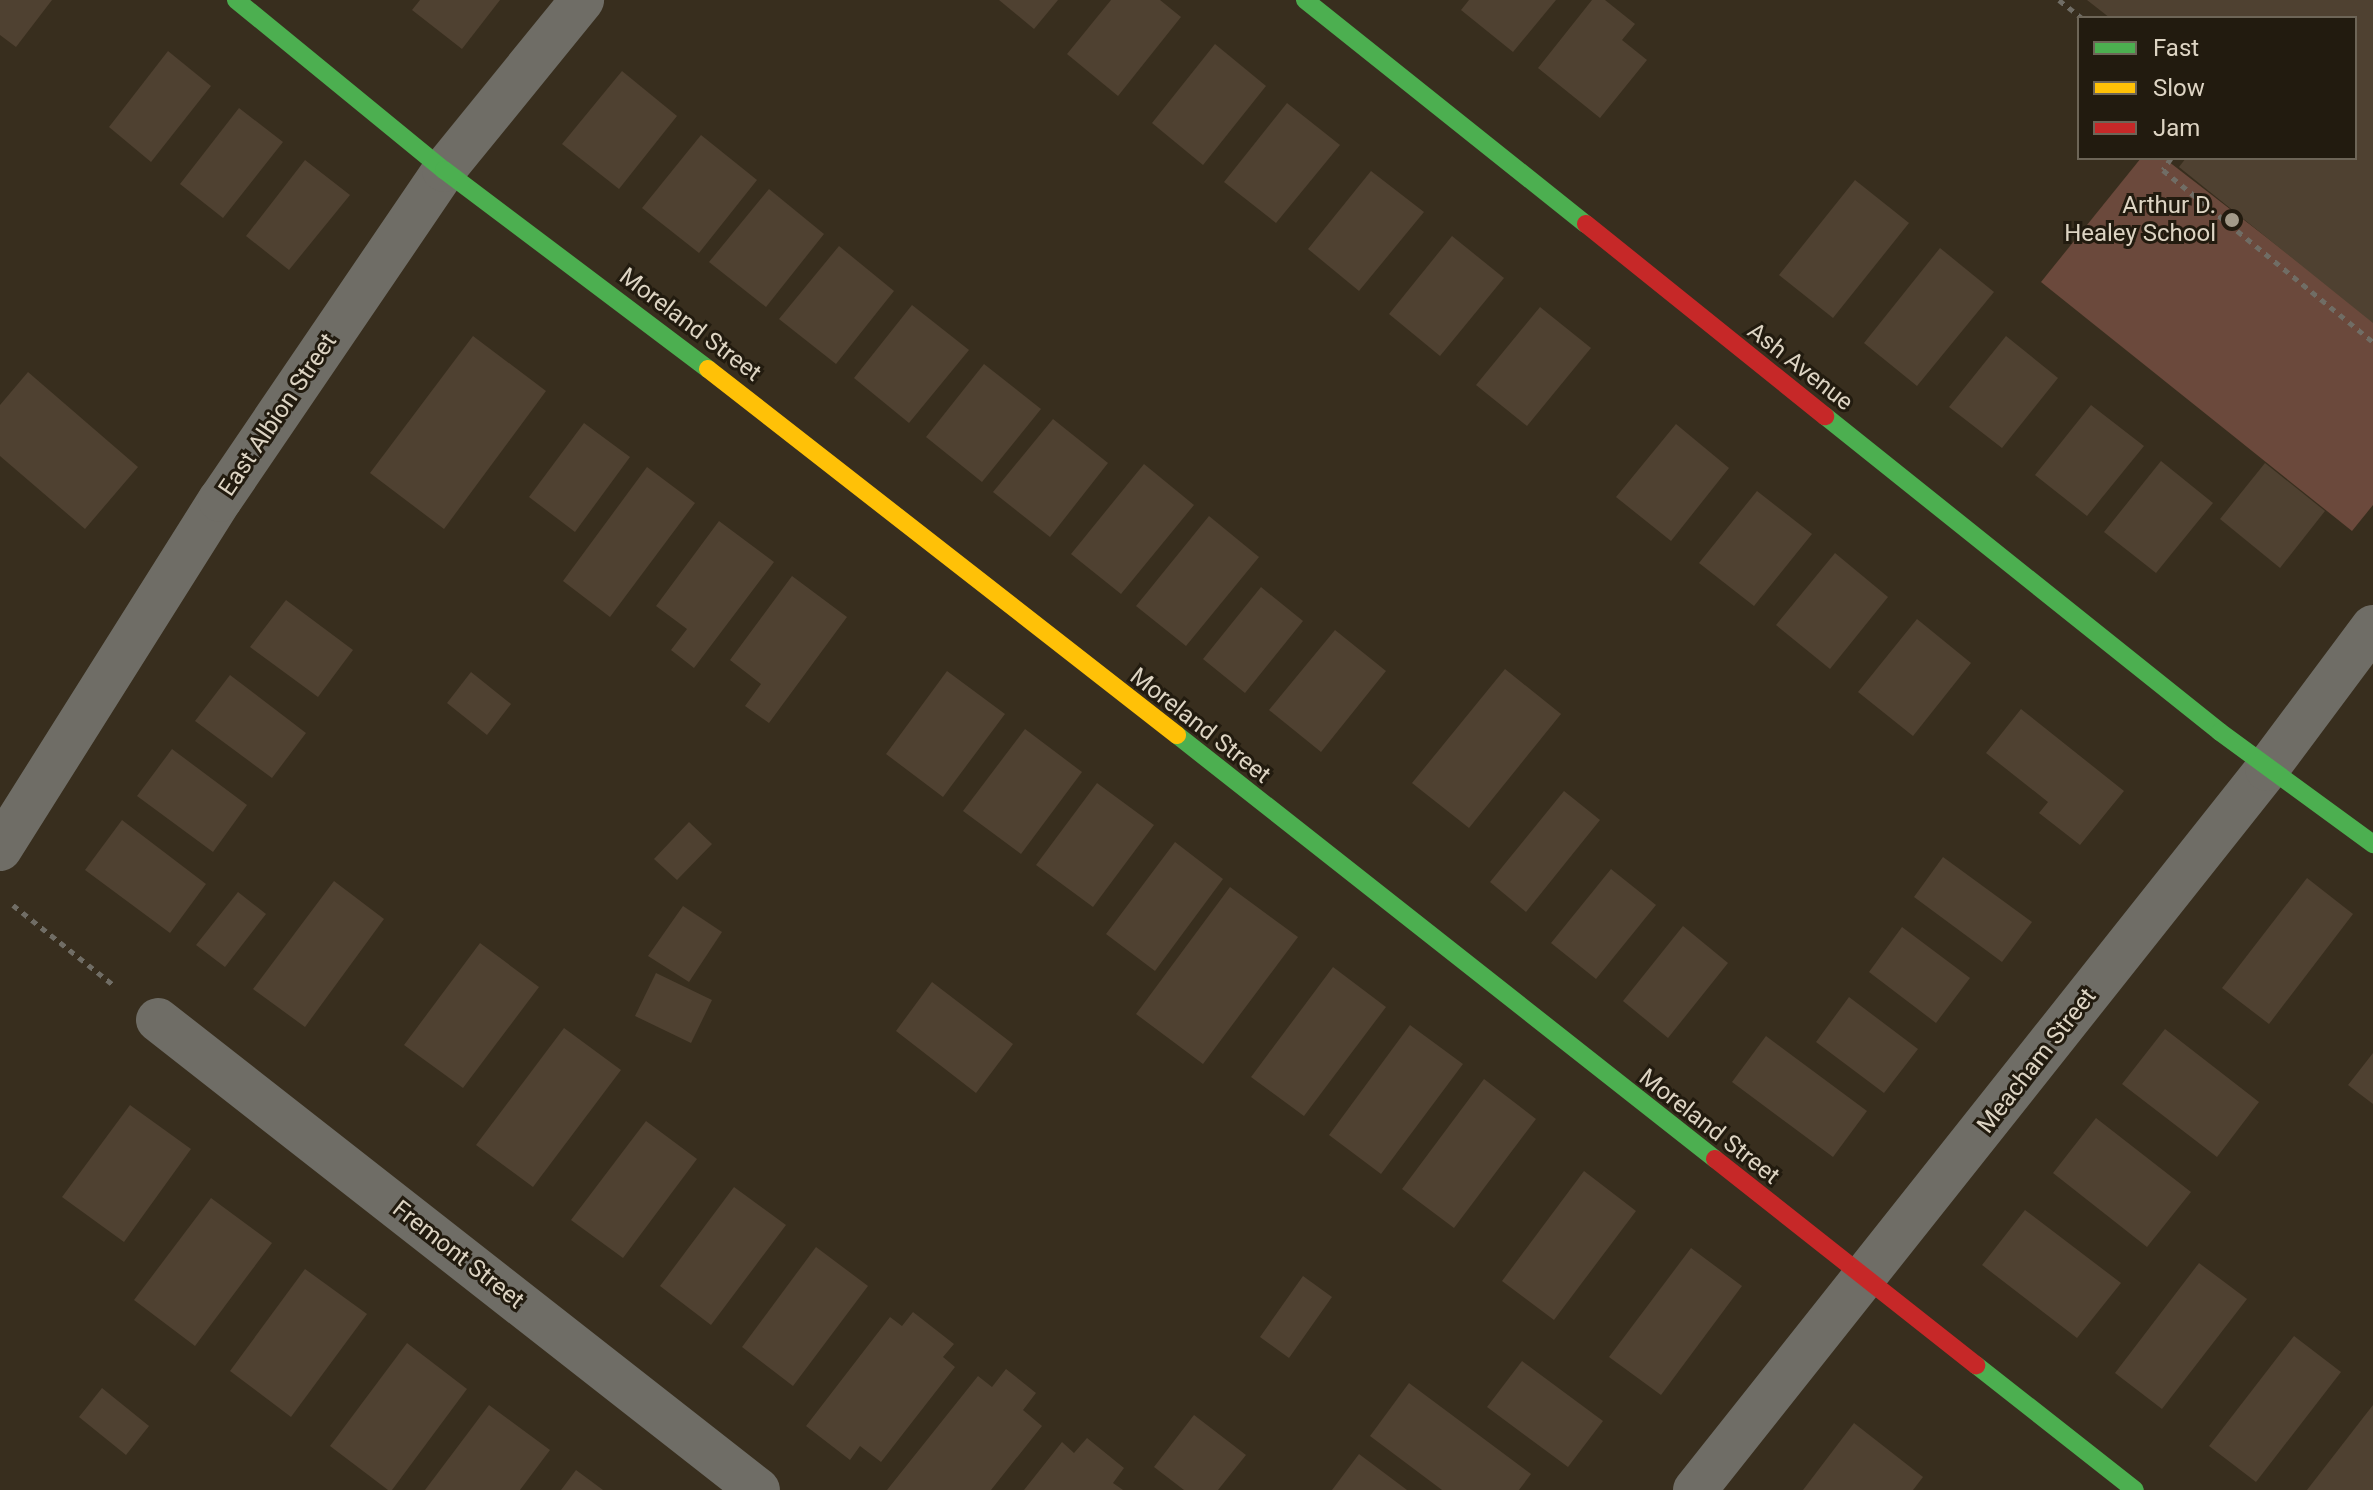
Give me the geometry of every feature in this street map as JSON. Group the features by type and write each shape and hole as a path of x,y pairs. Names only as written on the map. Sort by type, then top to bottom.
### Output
{"street":[{"name":"Moreland Street","path":"236,0 444,170 778,421 1864,1280 2135,1490"},
{"name":"East Albion Street","path":"0,849 220,500 444,170 582,0"},
{"name":"Ash Avenue","path":"1305,0 2267,769 2373,844"},
{"name":"Meacham Street","path":"1695,1490 2267,769 2373,627"},
{"name":"Fremont Street","path":"158,1020 758,1490"}],"path":[{"path":"2059,0 2079,16"},
{"path":"2170,160 2163,170 2373,342"},
{"path":"0,895 158,1020"}],"shaded area":[{"name":"Arthur D. Healey School","path":"2139,160 2167,160 2373,320 2373,505 2352,531 2041,282"}],"building":[{"path":"0,0 52,0 16,47 0,35"},
{"path":"420,0 500,0 462,49 412,10"},
{"path":"999,0 1058,0 1034,29"},
{"path":"1111,0 1160,0 1181,17 1118,96 1067,54"},
{"path":"1469,0 1556,0 1513,52 1461,10"},
{"path":"1592,0 1605,0 1635,24 1622,40 1647,60 1600,118 1538,68"},
{"path":"2087,0 2373,0 2373,323 2179,167 2184,160 2357,160 2357,16 2107,16"},
{"path":"1215,44 1266,86 1203,165 1152,123"},
{"path":"168,51 211,86 151,162 109,127"},
{"path":"622,71 677,116 619,189 562,144"},
{"path":"1287,103 1340,145 1276,223 1224,182"},
{"path":"239,108 283,142 223,218 180,184"},
{"path":"701,135 757,180 699,253 642,208"},
{"path":"305,160 350,195 289,270 246,236"},
{"path":"1371,171 1424,212 1359,291 1308,249"},
{"path":"1855,180 1909,223 1833,318 1779,275"},
{"path":"769,189 824,234 766,307 709,262"},
{"path":"1452,236 1504,278 1440,356 1389,314"},
{"path":"839,246 894,291 836,364 779,319"},
{"path":"1940,248 1994,292 1917,386 1864,343"},
{"path":"912,305 969,350 909,423 854,378"},
{"path":"1540,307 1591,348 1527,426 1476,385"},
{"path":"473,336 546,391 444,529 370,473"},
{"path":"2006,336 2058,378 2002,448 1949,407"},
{"path":"984,364 1041,409 982,482 926,437"},
{"path":"28,372 138,467 85,529 0,456 0,405"},
{"path":"2091,405 2144,446 2087,516 2035,475"},
{"path":"1053,419 1108,463 1050,537 993,492"},
{"path":"584,423 630,457 575,532 529,497"},
{"path":"1676,424 1729,468 1671,541 1616,497"},
{"path":"2161,461 2213,503 2156,573 2104,532"},
{"path":"2265,463 2325,511 2280,568 2220,519"},
{"path":"1144,464 1194,505 1121,594 1071,554"},
{"path":"647,467 695,503 610,617 563,581"},
{"path":"1757,491 1812,534 1754,606 1699,563"},
{"path":"1209,516 1259,557 1186,646 1136,606"},
{"path":"719,521 774,562 694,668 671,650 687,629 656,606"},
{"path":"1835,553 1888,597 1830,669 1776,625"},
{"path":"792,576 847,617 769,723 745,706 761,684 730,660"},
{"path":"1261,587 1303,621 1245,693 1203,659"},
{"path":"286,600 353,650 318,697 250,647"},
{"path":"1917,619 1971,663 1913,736 1858,692"},
{"path":"1335,630 1386,671 1321,752 1269,710"},
{"path":"1505,669 1561,714 1469,828 1412,783"},
{"path":"947,671 1005,714 943,797 886,754"},
{"path":"471,672 511,704 487,735 447,703"},
{"path":"230,675 306,733 272,778 195,721"},
{"path":"2021,709 2124,791 2080,845 2039,813 2048,802 1986,753"},
{"path":"1025,729 1082,772 1021,854 963,811"},
{"path":"172,749 247,805 213,852 137,796"},
{"path":"1097,783 1154,825 1093,907 1036,865"},
{"path":"1564,791 1600,820 1526,912 1490,882"},
{"path":"122,820 206,884 170,933 85,870"},
{"path":"689,822 712,844 677,880 654,859"},
{"path":"1175,842 1223,879 1155,971 1106,934"},
{"path":"1943,857 2032,922 2002,962 1914,897"},
{"path":"1611,869 1656,905 1596,979 1551,943"},
{"path":"2307,878 2353,914 2269,1024 2222,988"},
{"path":"334,881 384,919 305,1027 253,989"},
{"path":"1230,887 1298,937 1203,1064 1136,1014"},
{"path":"238,892 266,914 225,967 196,945"},
{"path":"683,906 722,932 689,982 648,956"},
{"path":"1683,926 1728,963 1668,1038 1623,1001"},
{"path":"1902,927 1970,978 1936,1023 1869,972"},
{"path":"480,943 539,987 463,1088 404,1045"},
{"path":"1333,967 1386,1007 1304,1116 1251,1077"},
{"path":"656,973 712,1000 691,1043 635,1016"},
{"path":"932,982 1013,1044 976,1093 896,1031"},
{"path":"1849,997 1918,1049 1884,1093 1816,1042"},
{"path":"1410,1025 1463,1064 1381,1174 1329,1135"},
{"path":"564,1028 621,1070 533,1187 476,1145"},
{"path":"2165,1029 2259,1102 2217,1157 2122,1084"},
{"path":"1766,1036 1867,1111 1833,1157 1732,1082"},
{"path":"2373,1053 2373,1104 2348,1085"},
{"path":"1484,1079 1536,1119 1454,1228 1402,1189"},
{"path":"130,1105 191,1149 124,1242 62,1197"},
{"path":"2096,1118 2191,1192 2147,1247 2053,1173"},
{"path":"646,1121 697,1159 623,1258 571,1220"},
{"path":"1584,1171 1636,1211 1554,1320 1502,1281"},
{"path":"734,1187 786,1225 711,1325 660,1286"},
{"path":"211,1198 272,1243 195,1346 134,1300"},
{"path":"2025,1210 2121,1283 2077,1338 1982,1265"},
{"path":"816,1247 868,1286 793,1386 742,1347"},
{"path":"1691,1248 1742,1286 1661,1395 1609,1357"},
{"path":"2199,1263 2247,1299 2162,1409 2115,1373"},
{"path":"305,1269 367,1314 291,1417 230,1371"},
{"path":"1303,1276 1332,1297 1289,1358 1260,1337"},
{"path":"913,1312 954,1344 943,1357 955,1367 881,1462 860,1446 850,1460 806,1426 890,1317 902,1326"},
{"path":"2294,1336 2341,1372 2256,1482 2209,1446"},
{"path":"407,1343 467,1389 392,1490 388,1490 330,1446"},
{"path":"1522,1361 1603,1421 1568,1467 1487,1407"},
{"path":"1006,1369 1036,1393 1023,1410 1042,1426 991,1490 887,1490 978,1376 992,1387"},
{"path":"1409,1383 1531,1474 1519,1490 1442,1490 1370,1436"},
{"path":"102,1388 149,1426 126,1455 79,1417"},
{"path":"489,1405 550,1450 520,1490 425,1490"},
{"path":"2373,1405 2373,1490 2307,1490"},
{"path":"1194,1415 1246,1455 1218,1490 1184,1490 1154,1467"},
{"path":"1854,1423 1923,1477 1913,1490 1803,1490"},
{"path":"1087,1438 1124,1468 1113,1483 1123,1490 1024,1490 1062,1442 1074,1453"},
{"path":"1359,1454 1407,1490 1332,1490"},
{"path":"576,1470 603,1490 561,1490"}],"traffic: fast":[{"path":"236,0 444,170 708,369"},
{"path":"1305,0 1586,224"},
{"path":"1825,416 2220,732 2373,844"},
{"path":"1177,735 1715,1159"},
{"path":"1976,1365 2135,1490"}],"traffic: slow":[{"path":"708,369 1177,735"}],"traffic: jam":[{"path":"1586,224 1825,416"},
{"path":"1715,1159 1976,1365"}],"place":[{"name":"Arthur D. Healey School","path":"2232,220"}]}
